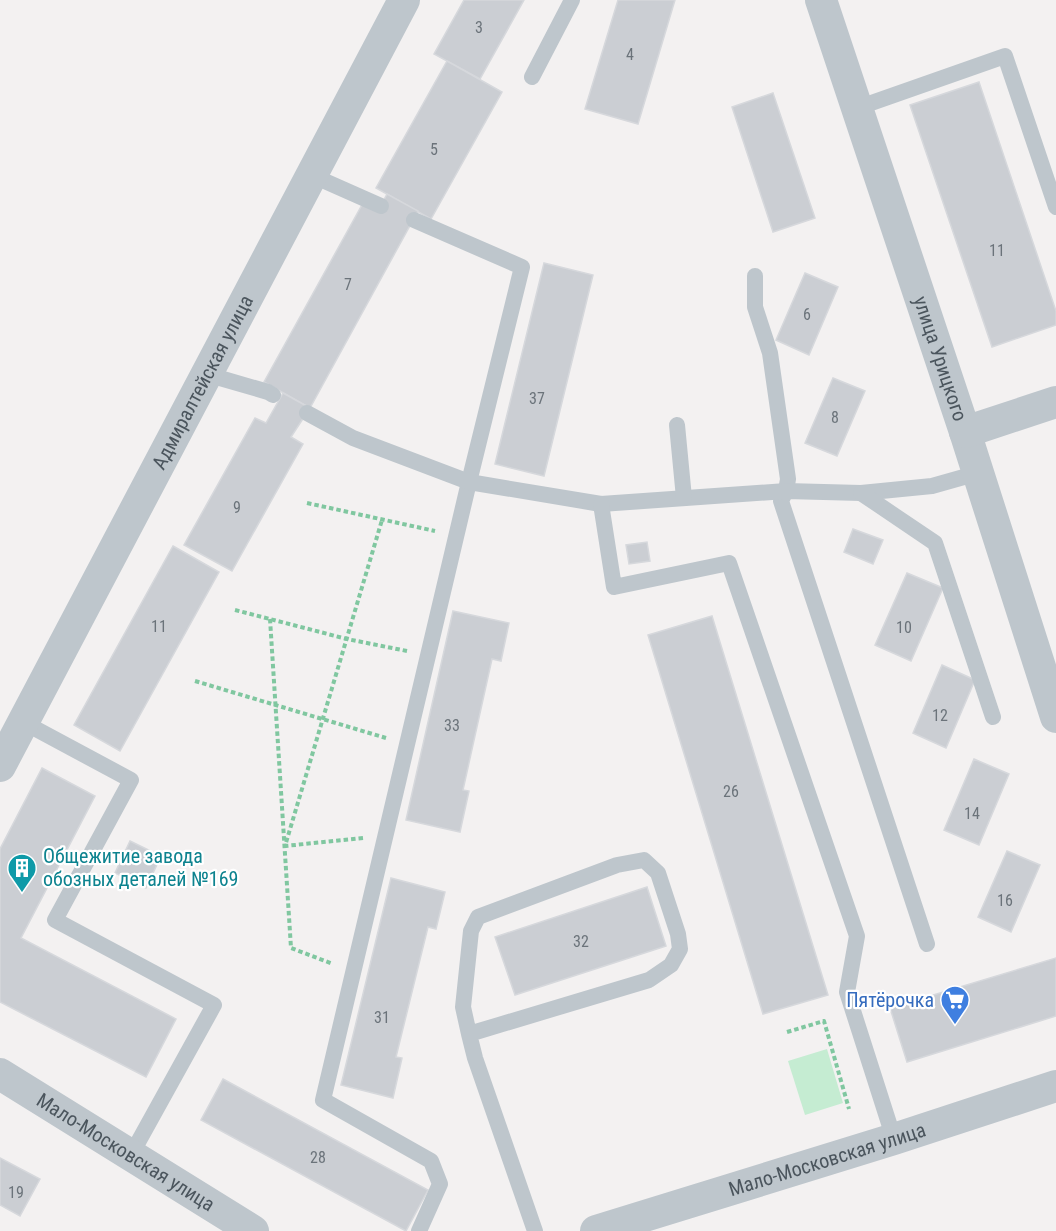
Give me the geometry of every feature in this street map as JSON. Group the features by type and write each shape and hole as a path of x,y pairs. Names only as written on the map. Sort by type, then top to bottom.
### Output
{"street":[{"name":"Адмиралтейская улица","path":"0,766 404,0"},
{"name":"улица Урицкого","path":"821,0 965,432 1056,717"},
{"path":"965,432 1056,402"},
{"name":"Мало-Московская улица","path":"0,1074 253,1231"},
{"name":"Мало-Московская улица","path":"596,1231 1056,1086"}],"lane":[{"path":"532,77 572,0"},
{"path":"857,108 1005,56 1056,207"},
{"path":"311,175 381,206"},
{"path":"414,220 522,267 323,1100 431,1161 440,1184 419,1231"},
{"path":"755,276 755,307 770,353 788,479 781,501 927,944"},
{"path":"206,374 273,395"},
{"path":"307,413 353,438 469,482 601,504 786,491 861,493 932,486 978,473"},
{"path":"677,425 684,498"},
{"path":"861,493 935,543 993,717"},
{"path":"601,504 614,587 729,563 856,936 847,992 894,1138"},
{"path":"23,722 131,780 55,920 214,1005 131,1155"},
{"path":"469,1034 649,980 671,965 680,949 678,934 658,873 644,860 617,865 478,917 471,932 464,1007 469,1034 475,1058 535,1231"}],"path":[{"path":"307,502 456,536"},
{"path":"285,846 382,520"},
{"path":"235,610 347,639 428,656"},
{"path":"270,619 291,948 353,972"},
{"path":"195,681 407,745"},
{"path":"285,846 385,835"},
{"path":"787,1032 824,1021 849,1109"}],"green space":[{"path":"827,1049 843,1103 805,1115 788,1061"}],"building":[{"path":"464,0 524,0 480,79 434,54"},
{"path":"618,0 675,0 638,124 585,109"},
{"path":"447,61 502,92 431,219 376,188"},
{"path":"979,82 1056,311 1056,325 992,347 910,105"},
{"path":"773,93 815,218 773,232 732,107"},
{"path":"387,194 418,211 310,408 264,382 363,203 378,211"},
{"path":"544,263 593,275 544,476 495,464"},
{"path":"805,273 838,287 809,355 776,340"},
{"path":"833,378 865,391 837,456 805,443"},
{"path":"283,393 310,408 291,437 303,444 232,571 184,545 255,418 266,423"},
{"path":"853,529 883,540 873,564 844,552"},
{"path":"647,542 650,561 629,564 626,545"},
{"path":"173,546 219,572 120,751 74,725"},
{"path":"907,573 943,588 911,661 875,645"},
{"path":"453,611 509,623 501,661 492,659 463,790 469,791 460,832 406,820"},
{"path":"712,616 828,995 763,1014 648,635"},
{"path":"942,665 975,680 946,748 913,733"},
{"path":"974,759 1009,774 979,845 944,830"},
{"name":"Общежитие завода обозных деталей №169","path":"42,768 95,796 21,938 176,1019 146,1077 0,1002 0,849"},
{"path":"130,841 161,856 146,888 115,873"},
{"path":"1007,851 1040,865 1011,932 978,917"},
{"path":"391,878 445,892 436,929 428,927 396,1057 402,1058 393,1098 341,1085"},
{"path":"647,887 666,946 515,995 495,937"},
{"path":"1056,958 1056,1016 907,1062 890,1008"},
{"path":"223,1079 428,1190 406,1231 201,1120"},
{"path":"0,1158 40,1179 20,1216 0,1205"}],"place":[{"name":"Общежитие завода обозных деталей №169","path":"22,894"},
{"name":"Пятёрочка","path":"955,1026"}]}
